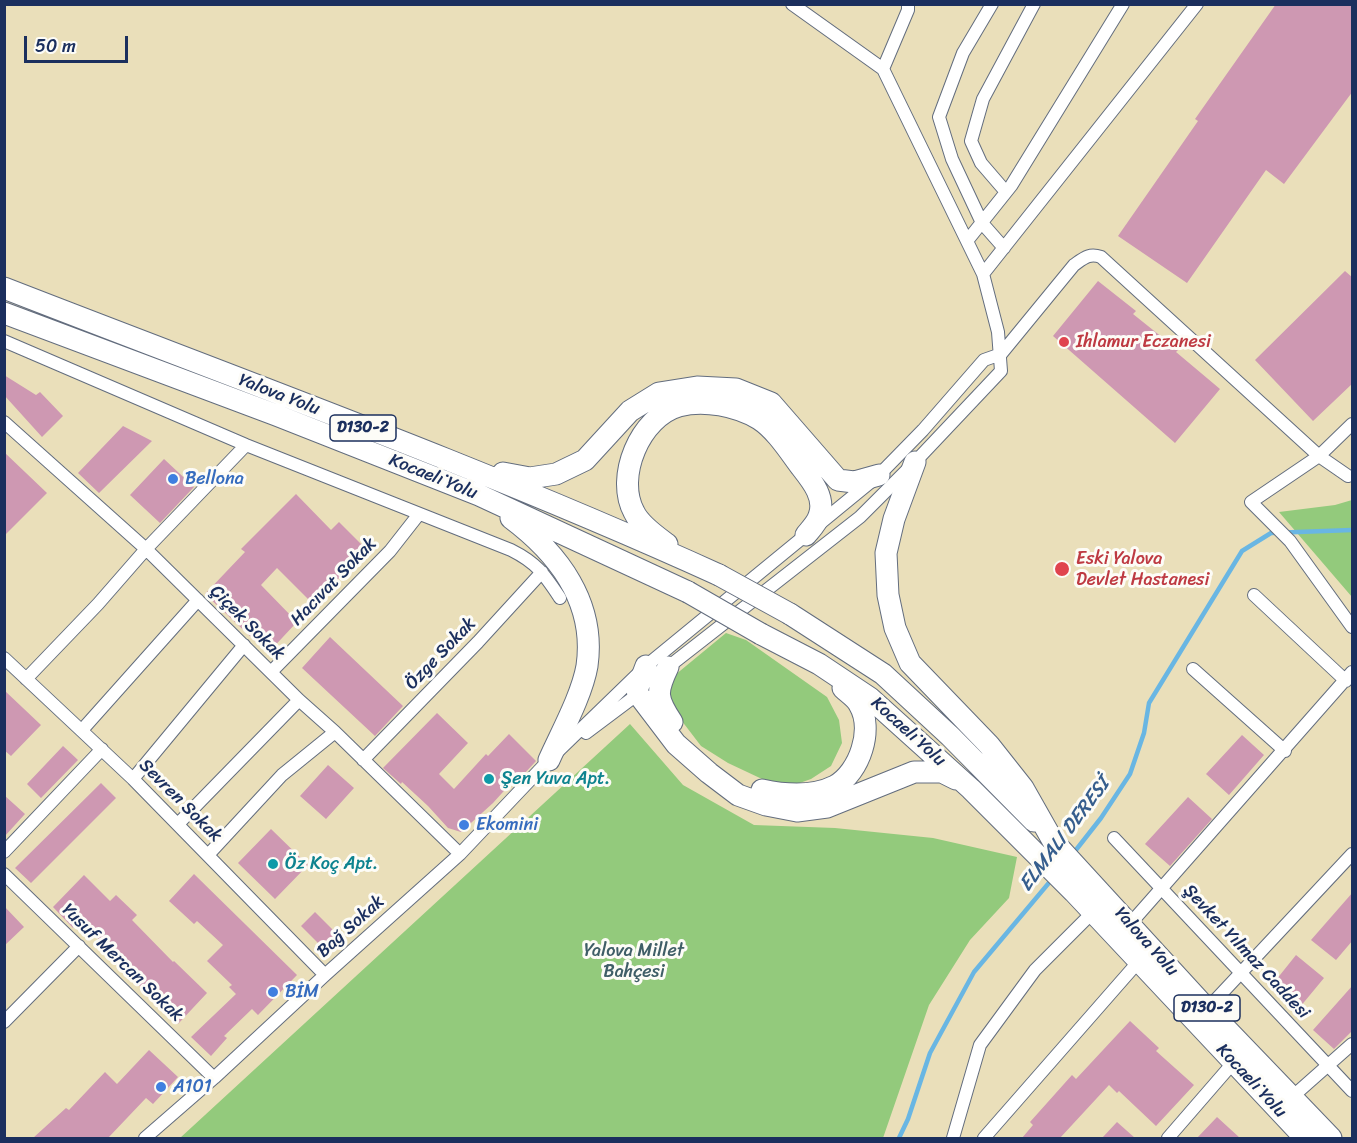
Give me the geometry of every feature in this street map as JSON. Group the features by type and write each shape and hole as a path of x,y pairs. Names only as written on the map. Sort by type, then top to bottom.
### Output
{"highway":[{"name":"Yalova Yolu","path":"4,288 454,463 638,538 719,575 790,614 883,674 950,736 1086,875 1207,1009 1331,1138"},
{"name":"Kocaeli̇ Yolu","path":"4,313 276,415 479,495 688,592 819,664 870,698 971,789 1074,892 1305,1138"},
{"path":"454,463 530,478 556,474 585,460 630,411 659,393 697,387 736,388 771,403 838,480 854,482 879,475"},
{"path":"691,562 655,536 634,513 627,490 628,464 640,441 658,417 679,406 704,403 736,409 760,420 783,443 820,496 819,516 806,535"},
{"path":"915,462 894,519 886,553 888,595 895,628 910,663 988,745 1023,788 1053,841"},
{"path":"479,495 519,525 554,559 572,582 582,607 588,638 586,667 576,699 549,760"},
{"path":"668,666 658,688 661,705 679,731 702,755 745,785 774,793 797,795 835,786 850,773 861,754 866,733 860,704 819,664"},
{"path":"646,666 637,690 638,694 676,744 709,774 738,795 766,805 797,811 827,807 914,772 942,771 971,789"}],"street":[{"path":"549,760 638,694 668,666 800,566 860,517 1001,371 998,332 983,274 883,69 792,4"},
{"path":"883,69 908,10 908,4"},
{"path":"992,4 963,53 939,117 952,159 982,223 1004,248"},
{"path":"1006,192 981,163 971,141 983,99 1034,4"},
{"path":"967,242 1006,192 1124,4"},
{"path":"983,274 1192,7"},
{"path":"549,760 646,666 879,475 923,430 984,360 1001,354 1074,266 1084,257 1092,254 1101,257 1319,456 1348,476"},
{"path":"5,342 246,445 511,550 531,560 560,598"},
{"name":"Çiçek Sokak","path":"4,422 146,549 298,700 335,732 460,854"},
{"path":"1353,424 1319,456 1251,502 1290,541 1353,627"},
{"path":"26,679 246,445"},
{"name":"Hacıvat Sokak","path":"271,672 390,551 419,514"},
{"name":"Özge Sokak","path":"363,760 478,642 542,572"},
{"path":"1130,924 1349,677 1254,595"},
{"path":"82,730 198,600"},
{"path":"133,779 244,645"},
{"name":"Sevren Sokak","path":"4,658 133,779 325,975"},
{"path":"1193,669 1285,751"},
{"path":"178,824 298,700"},
{"path":"208,855 282,776 335,732"},
{"path":"4,852 102,749"},
{"name":"Bağ Sokak","path":"145,1138 460,854 549,760"},
{"name":"Şevket Yılmaz Caddesi","path":"1114,838 1353,1091"},
{"path":"1207,1009 1353,854"},
{"name":"Yusuf Mercan Sokak","path":"4,874 214,1078"},
{"path":"953,1138 980,1045 1035,970 1092,913"},
{"path":"4,1022 79,946"},
{"path":"984,1138 1139,961"},
{"path":"1291,1098 1353,1044"},
{"path":"1168,1138 1233,1063"}],"green space":[{"path":"1352,500 1352,597 1279,512 1335,505"},
{"path":"726,633 746,640 827,697 839,720 842,743 831,766 811,779 794,785 762,779 728,763 701,746 675,712 668,692 669,680"},
{"name":"Yalova Millet Bahçesi","path":"630,724 683,785 754,825 835,828 933,838 1017,857 1009,898 970,940 929,1005 883,1138 180,1138"}],"building":[{"path":"1276,4 1353,4 1353,91 1284,184 1266,170 1187,283 1118,236 1198,121 1195,119"},
{"path":"1345,271 1353,278 1353,383 1313,421 1255,360"},
{"path":"1098,281 1136,311 1133,314 1178,350 1176,352 1220,389 1175,443 1053,336"},
{"path":"4,375 36,395 40,392 63,416 42,437 4,395"},
{"path":"123,426 152,441 99,493 78,473"},
{"path":"4,452 47,493 4,536"},
{"path":"164,459 194,487 160,523 130,495"},
{"path":"296,494 331,530 339,522 367,550 313,604 277,568 261,585 297,622 268,653 205,594 245,552 241,549"},
{"path":"330,637 403,706 375,736 302,668"},
{"path":"4,690 41,725 11,756 4,750"},
{"path":"437,713 468,743 439,774 454,789 486,754 488,756 509,734 536,761 524,774 521,772 493,803 461,832 448,828 402,782 401,784 383,768"},
{"path":"1242,735 1264,755 1229,795 1206,774"},
{"path":"63,746 78,760 41,798 27,784"},
{"path":"328,765 354,788 326,819 300,796"},
{"path":"101,783 116,798 31,883 15,868"},
{"path":"4,795 25,814 4,837"},
{"path":"1188,797 1212,819 1170,866 1145,844"},
{"name":"Öz Koç Apt.","path":"271,829 308,865 275,899 238,863"},
{"path":"194,874 297,975 258,1015 252,1009 224,1036 227,1038 211,1056 191,1037 236,994 229,987 232,985 207,961 223,945 197,921 194,924 169,901"},
{"path":"84,875 110,901 116,895 137,915 132,920 207,993 178,1024 114,958 116,955 79,921 73,928 53,907"},
{"path":"1353,892 1353,940 1336,960 1311,940"},
{"path":"4,906 24,927 4,946"},
{"path":"315,912 339,936 325,950 301,926"},
{"path":"1296,955 1324,978 1300,1007 1272,985"},
{"path":"1353,985 1353,1030 1334,1049 1313,1030"},
{"path":"1130,1021 1159,1048 1156,1051 1194,1085 1156,1126 1119,1091 1117,1093 1109,1085 1060,1138 1022,1138 1033,1125 1030,1122 1072,1075 1076,1079"},
{"path":"149,1050 178,1077 153,1104 146,1098 108,1138 33,1138 66,1108 69,1110 105,1072 117,1084"},
{"path":"1217,1117 1240,1138 1197,1138"},
{"path":"1117,1122 1135,1138 1102,1138"}],"waterway":[{"name":"ELMALI DERESİ","path":"1072,855 1101,818 1130,774 1144,733 1149,703 1242,551 1271,533 1352,530"},
{"name":"ELMALI DERESİ","path":"899,1138 908,1119 930,1053 974,972 1053,878"}],"place":[{"name":"Ihlamur Eczanesi","path":"1064,342"},
{"name":"Bellona","path":"173,479"},
{"name":"Eski Yalova Devlet Hastanesi","path":"1062,569"},
{"name":"Şen Yuva Apt.","path":"489,779"},
{"name":"Ekomini","path":"464,825"},
{"name":"Öz Koç Apt.","path":"273,864"},
{"name":"BİM","path":"273,992"},
{"name":"A101","path":"161,1087"}]}
